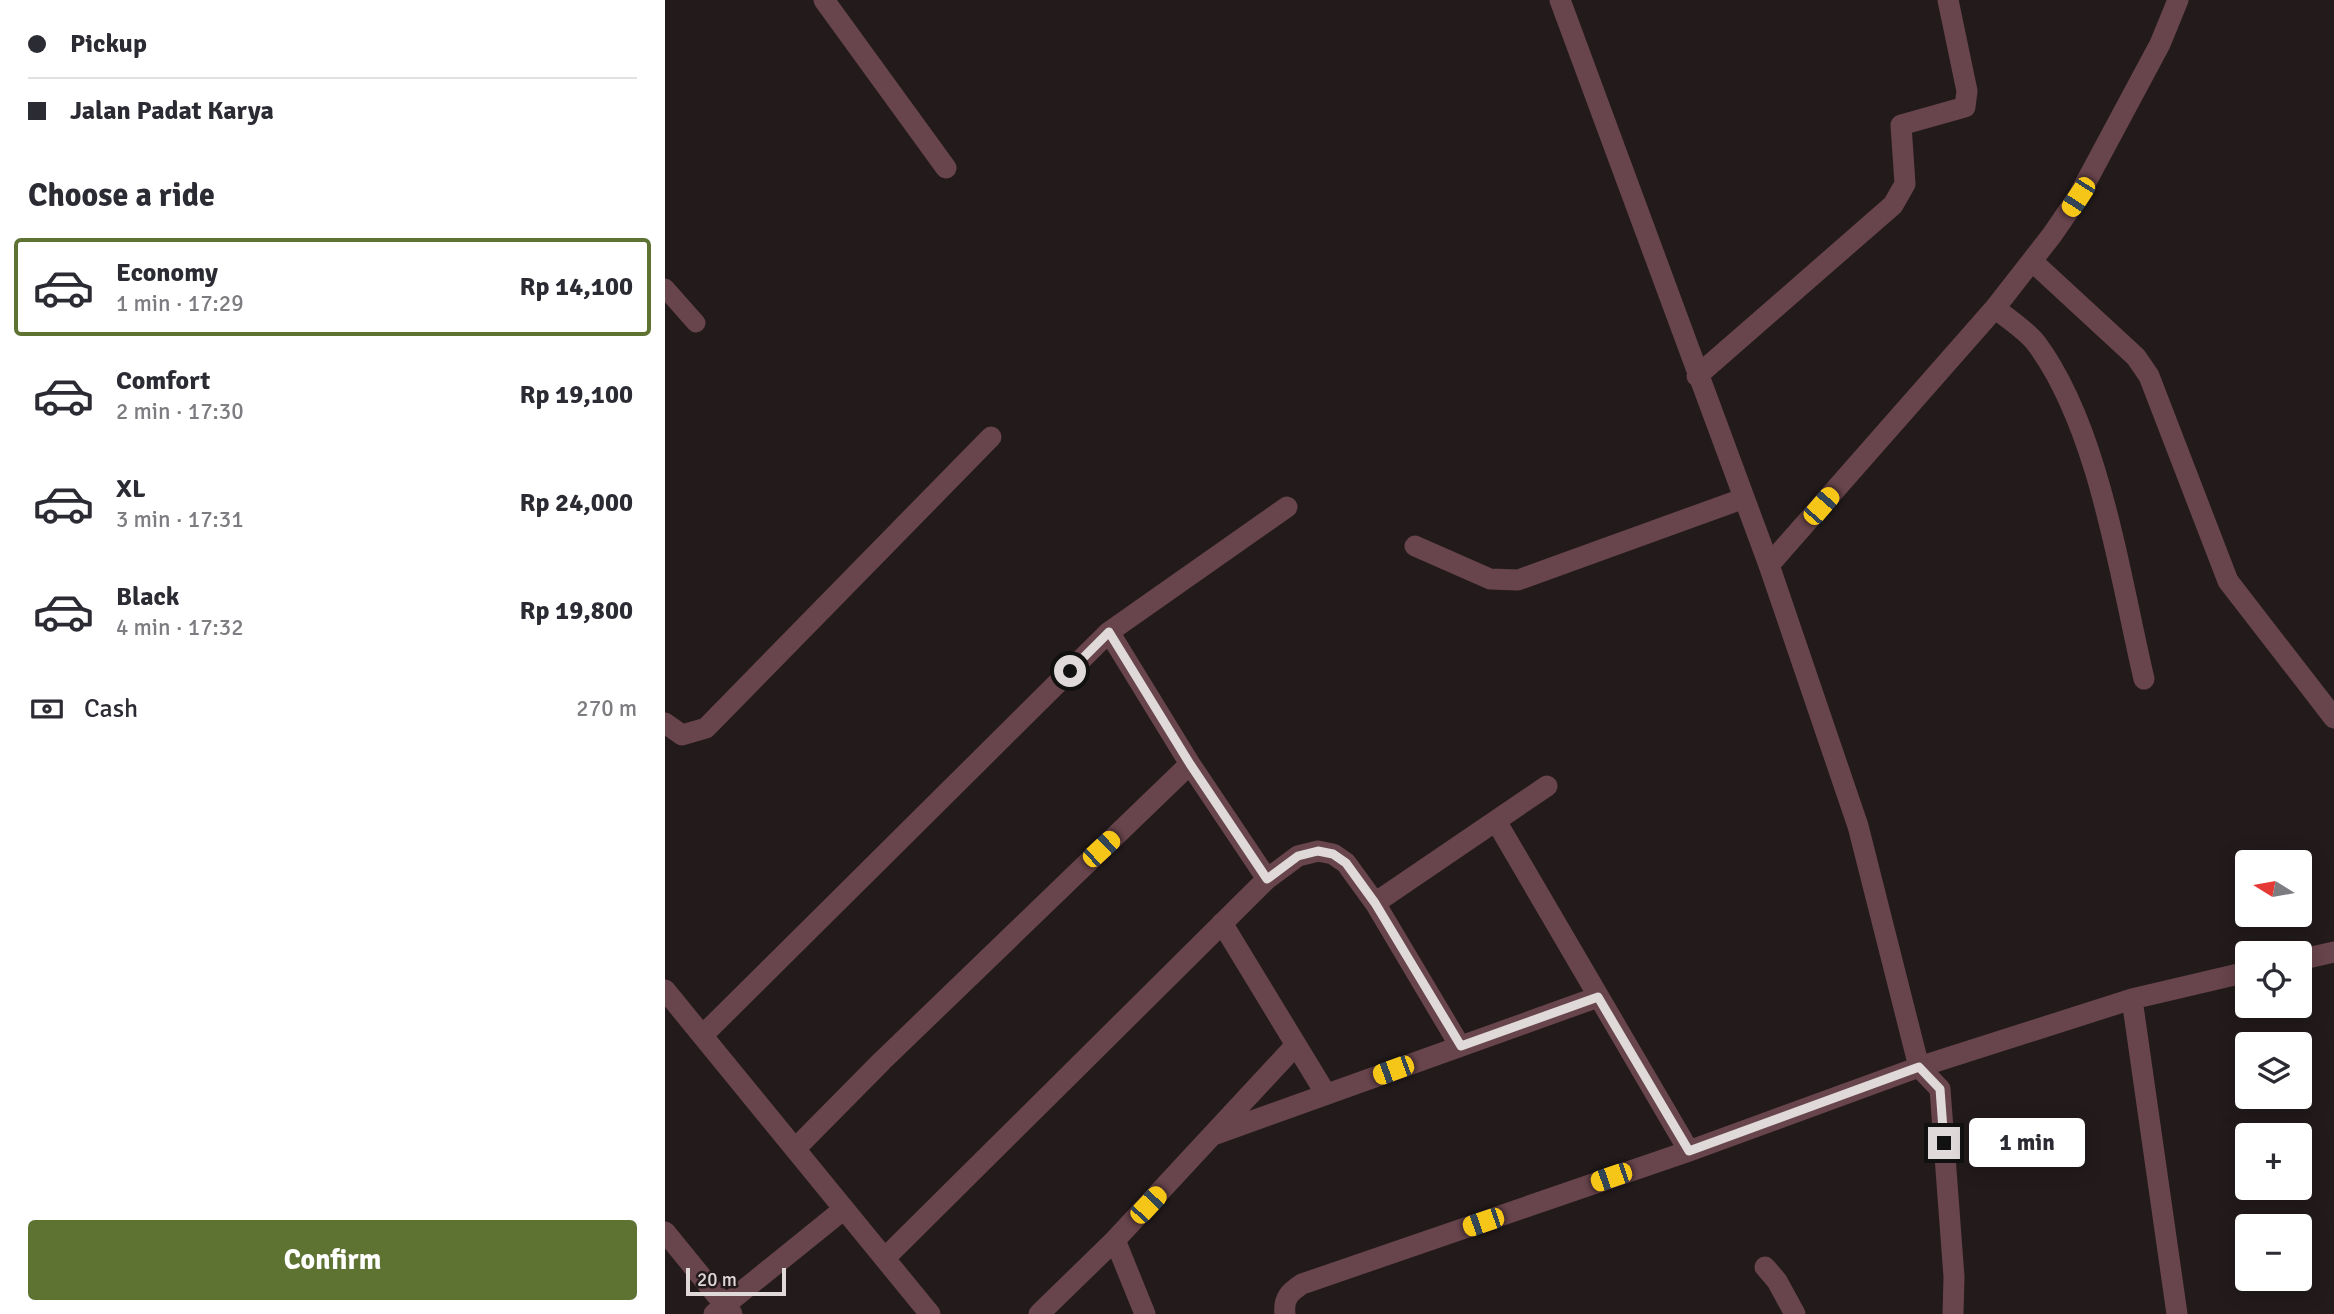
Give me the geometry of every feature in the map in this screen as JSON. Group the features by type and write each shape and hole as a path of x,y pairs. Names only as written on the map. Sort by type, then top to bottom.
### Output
{"street":[{"path":"824,0 946,168"},
{"path":"1560,0 1742,499 1769,565 1858,826 1919,1067 1940,1089 1954,1277 1953,1314"},
{"path":"1697,376 1893,205 1905,184 1901,125 1965,107 1967,91 1948,0"},
{"path":"1769,565 2033,262 2078,197 2160,44 2178,0"},
{"path":"2033,262 2136,357 2149,376 2228,581 2334,718"},
{"path":"1995,308 2035,342 2069,400 2093,465 2144,679"},
{"path":"665,723 682,735 706,728 991,437"},
{"path":"1415,546 1490,579 1518,580 1742,499"},
{"path":"703,1035 1109,632 1287,507"},
{"path":"1109,632 1190,764 1267,879"},
{"path":"796,1148 882,1061 1190,764"},
{"path":"1375,903 1547,786"},
{"path":"1496,821 1689,1151"},
{"path":"885,1258 1267,879 1298,856 1318,851 1333,854 1346,863 1375,903 1461,1046"},
{"path":"1222,923 1326,1094"},
{"path":"2312,957 2334,952"},
{"path":"1285,1314 1284,1304 1290,1292 1302,1284 1689,1151 1919,1067 2132,999 2235,975"},
{"path":"665,990 930,1314"},
{"path":"1213,1135 1598,997"},
{"path":"2132,999 2177,1314"},
{"path":"1039,1314 1115,1240 1296,1046"},
{"path":"665,1232 724,1311 844,1209"},
{"path":"1115,1240 1145,1314"},
{"path":"1765,1267 1777,1281 1795,1314"}],"lane":[{"path":"665,288 695,323"}],"route":[{"path":"1070,671 1109,632 1190,764 1267,879 1298,856 1318,851 1333,854 1346,863 1375,903 1461,1046 1598,997 1689,1151 1919,1067 1940,1089 1944,1143"}]}
